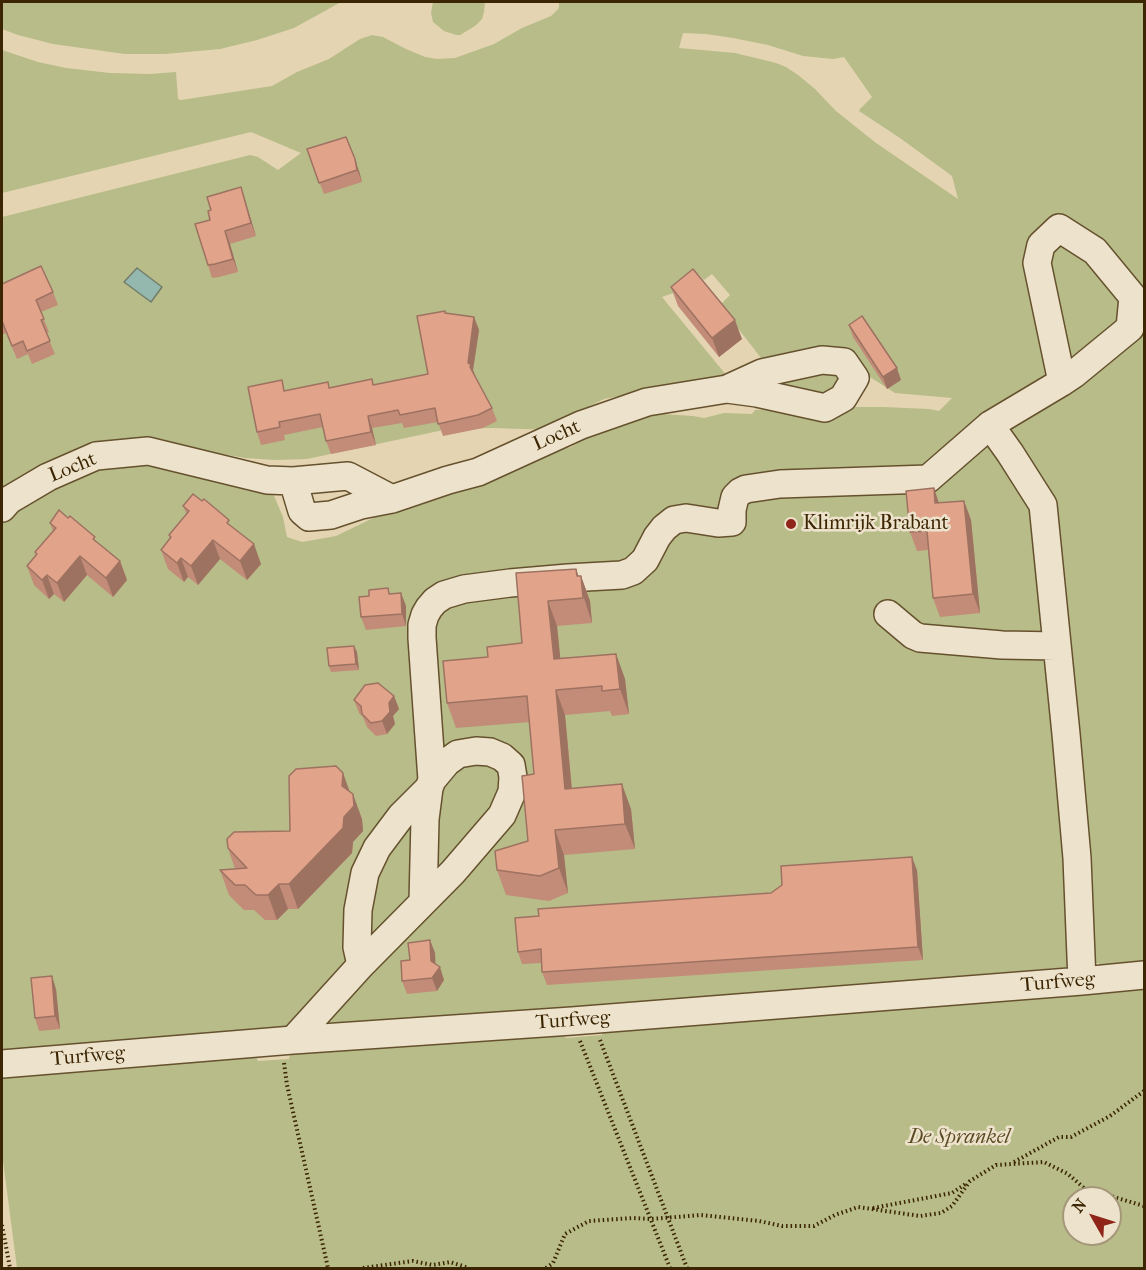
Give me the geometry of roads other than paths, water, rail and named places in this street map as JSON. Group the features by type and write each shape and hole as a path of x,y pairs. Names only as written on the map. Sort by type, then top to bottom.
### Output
{"street":[{"path":"423,902 425,819 430,784 422,625 425,615 435,601 444,595 464,589 510,583 622,575 633,571 645,560 657,537 674,520 686,518 718,523 732,522 735,497 746,489 780,484 928,478 990,425 1062,382 1074,374 1130,327 1132,297 1095,251 1059,228 1041,245 1037,263 1062,382"},
{"name":"Locht","path":"293,481 302,511 309,517 331,515 478,472 580,425 647,402 727,389"},
{"path":"990,425 1043,505 1077,858 1082,981"},
{"name":"Locht","path":"2,508 9,500 48,477 96,456 148,451 267,480 293,481 348,476 392,499"},
{"path":"888,614 920,638 991,644 1057,646"},
{"path":"288,1041 453,872 502,815 512,792 513,777 511,765 502,757 490,752 476,751 458,754 447,762 377,848 365,873 358,910 357,947 361,965"},
{"name":"Turfweg","path":"2,1064 1144,975"}],"water":[{"path":"137,268 162,287 151,302 124,282"}],"place":[{"name":"Klimrijk Brabant","path":"791,524"}],"park label":[{"name":"De Sprankel","path":"959,1138"}]}
